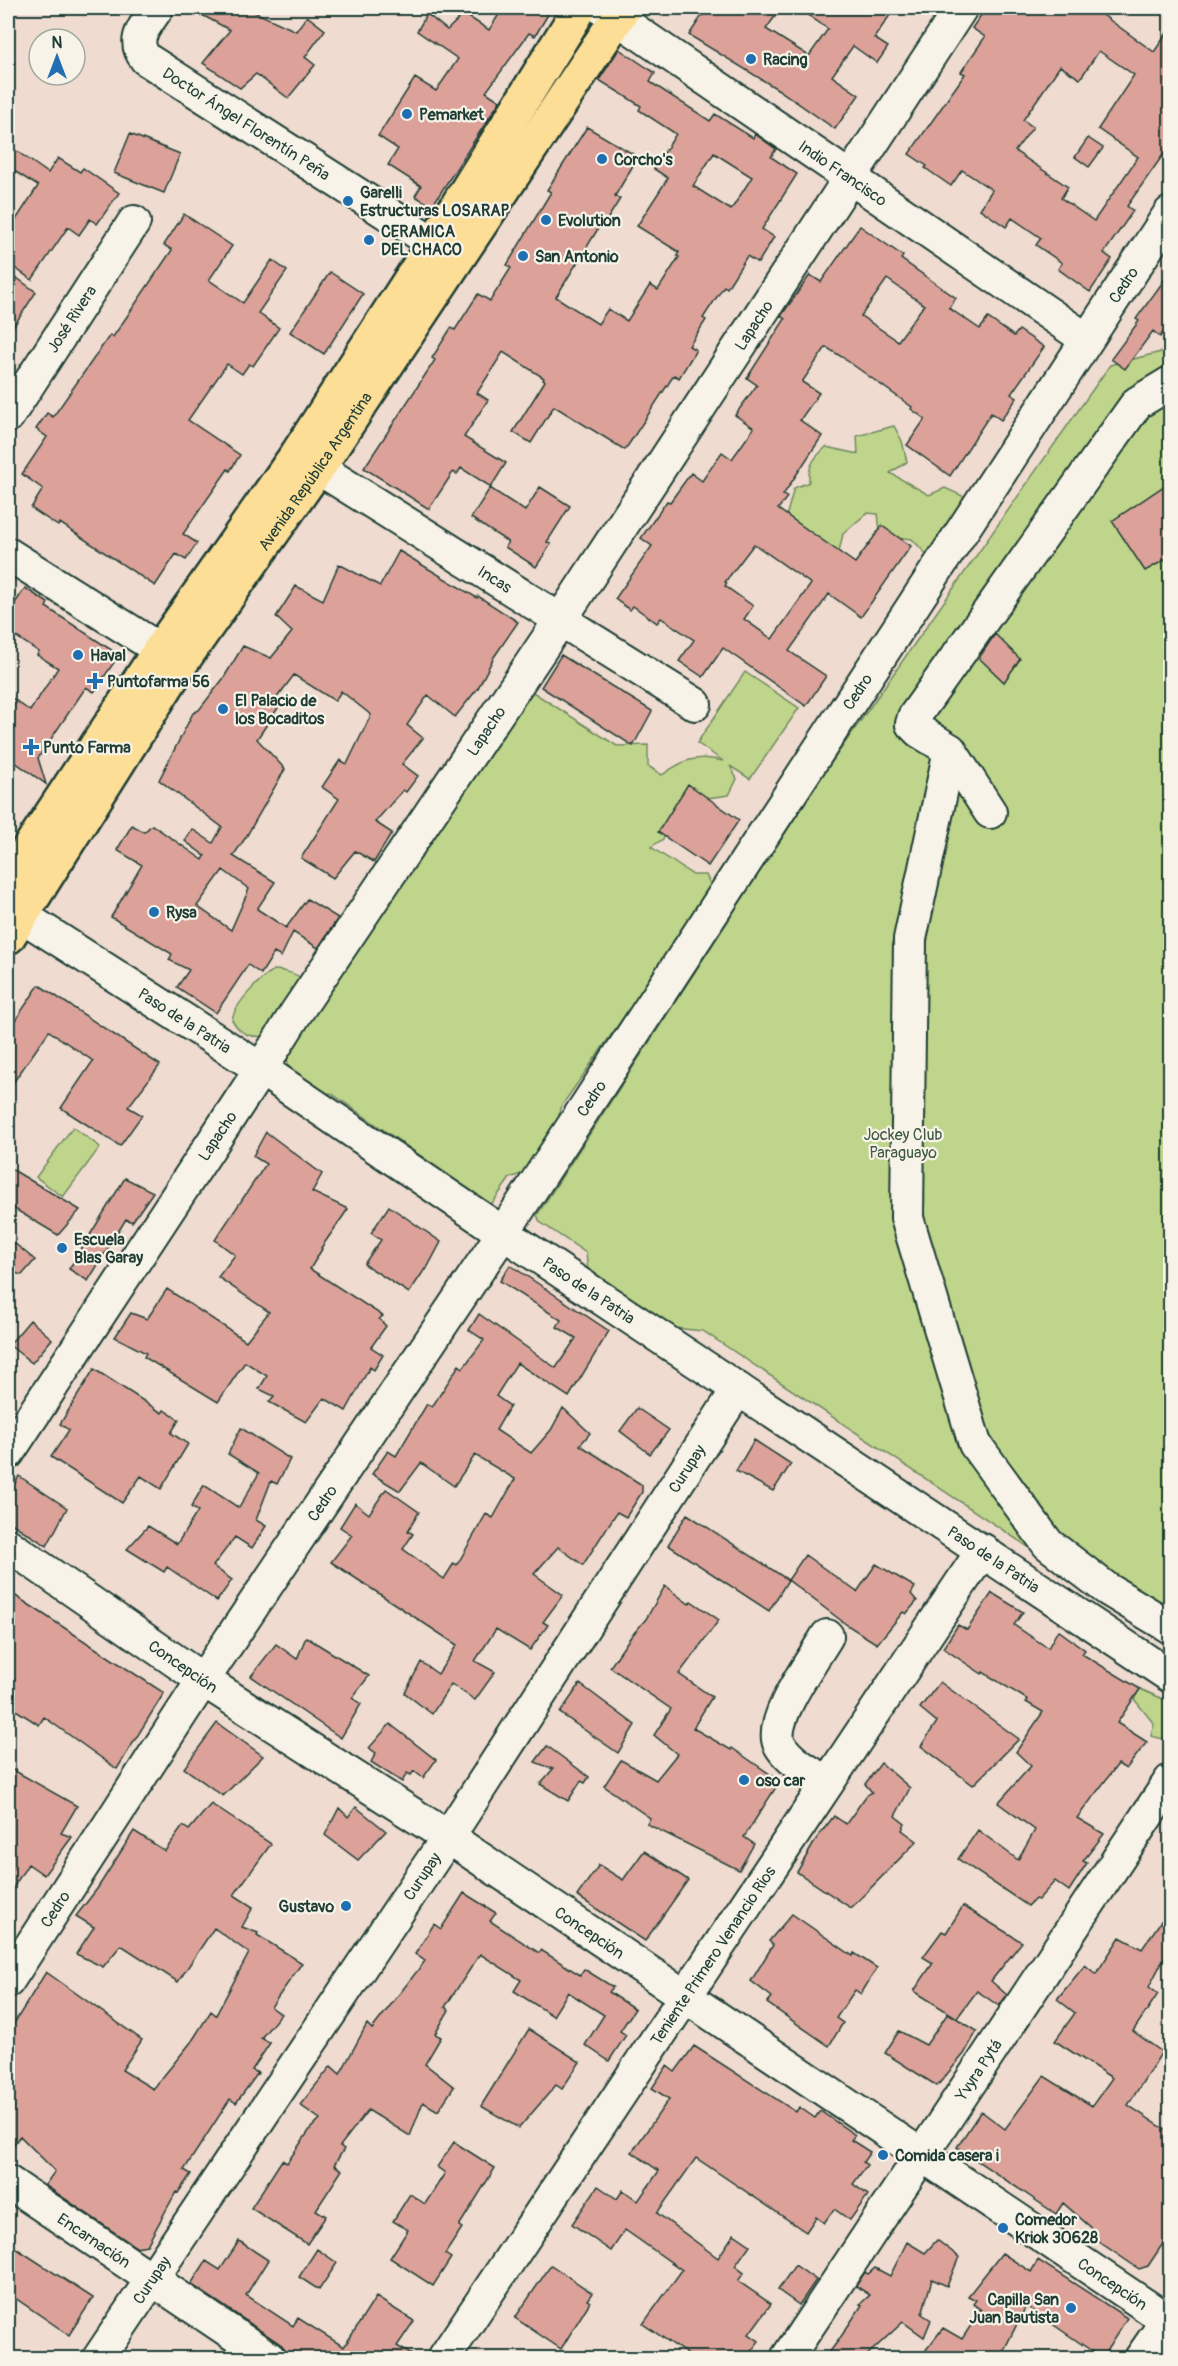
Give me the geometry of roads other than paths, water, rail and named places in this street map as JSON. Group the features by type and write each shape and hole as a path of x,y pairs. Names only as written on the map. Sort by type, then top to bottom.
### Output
{"highway":[{"name":"Avenida República Argentina","path":"446,251 580,8"},
{"name":"Avenida República Argentina","path":"8,880 171,656 308,461 446,251 614,11"},
{"name":"Avenida República Argentina","path":"12,920 171,656"}],"street":[{"name":"Doctor Ángel Florentín Peña","path":"157,8 139,38 139,50 146,59 446,251"},
{"name":"Lapacho","path":"8,1453 296,1013 561,619 961,8"},
{"name":"Indio Francisco","path":"614,11 849,178 1086,339"},
{"name":"Cedro","path":"8,1981 203,1680 503,1233 1170,213"},
{"name":"José Rivera","path":"8,416 134,222"},
{"path":"990,812 950,750 919,731 912,724 914,717 1137,403 1170,383"},
{"name":"Incas","path":"308,461 694,704"},
{"path":"8,554 171,656"},
{"path":"950,750 910,939 907,1218 975,1444 1048,1544 1107,1589 1170,1627"},
{"name":"Paso de la Patria","path":"12,920 261,1069 503,1233 1170,1676"},
{"name":"Curupay","path":"99,2358 448,1837 738,1389"},
{"name":"Concepción","path":"8,1545 203,1680 448,1837 1170,2319"},
{"name":"Teniente Primero Venancio Rios","path":"444,2358 983,1551"},
{"path":"827,1636 783,1711 777,1729 779,1745 808,1772 828,1782"},
{"name":"Yvyra Pytá","path":"787,2358 1170,1781"},
{"name":"Encarnación","path":"8,2182 269,2358"},
{"path":"1141,2358 1170,2319"}],"place":[{"name":"Racing","path":"751,59"},
{"name":"Pemarket","path":"407,114"},
{"name":"Corcho's","path":"602,159"},
{"name":"Garelli Estructuras LOSARAP","path":"348,201"},
{"name":"Evolution","path":"546,220"},
{"name":"CERAMICA DEL CHACO","path":"369,240"},
{"name":"San Antonio","path":"523,256"},
{"name":"Haval","path":"78,655"},
{"name":"Puntofarma 56","path":"95,681"},
{"name":"El Palacio de los Bocaditos","path":"223,709"},
{"name":"Punto Farma","path":"31,747"},
{"name":"Rysa","path":"154,912"},
{"name":"Escuela Blas Garay","path":"62,1248"},
{"name":"oso car","path":"744,1780"},
{"name":"Gustavo","path":"346,1906"},
{"name":"Comida casera i","path":"883,2155"},
{"name":"Comedor Kriok 30628","path":"1003,2228"},
{"name":"Capilla San Juan Bautista","path":"1071,2308"}],"park label":[{"name":"Jockey Club Paraguayo","path":"903,1143"}]}
